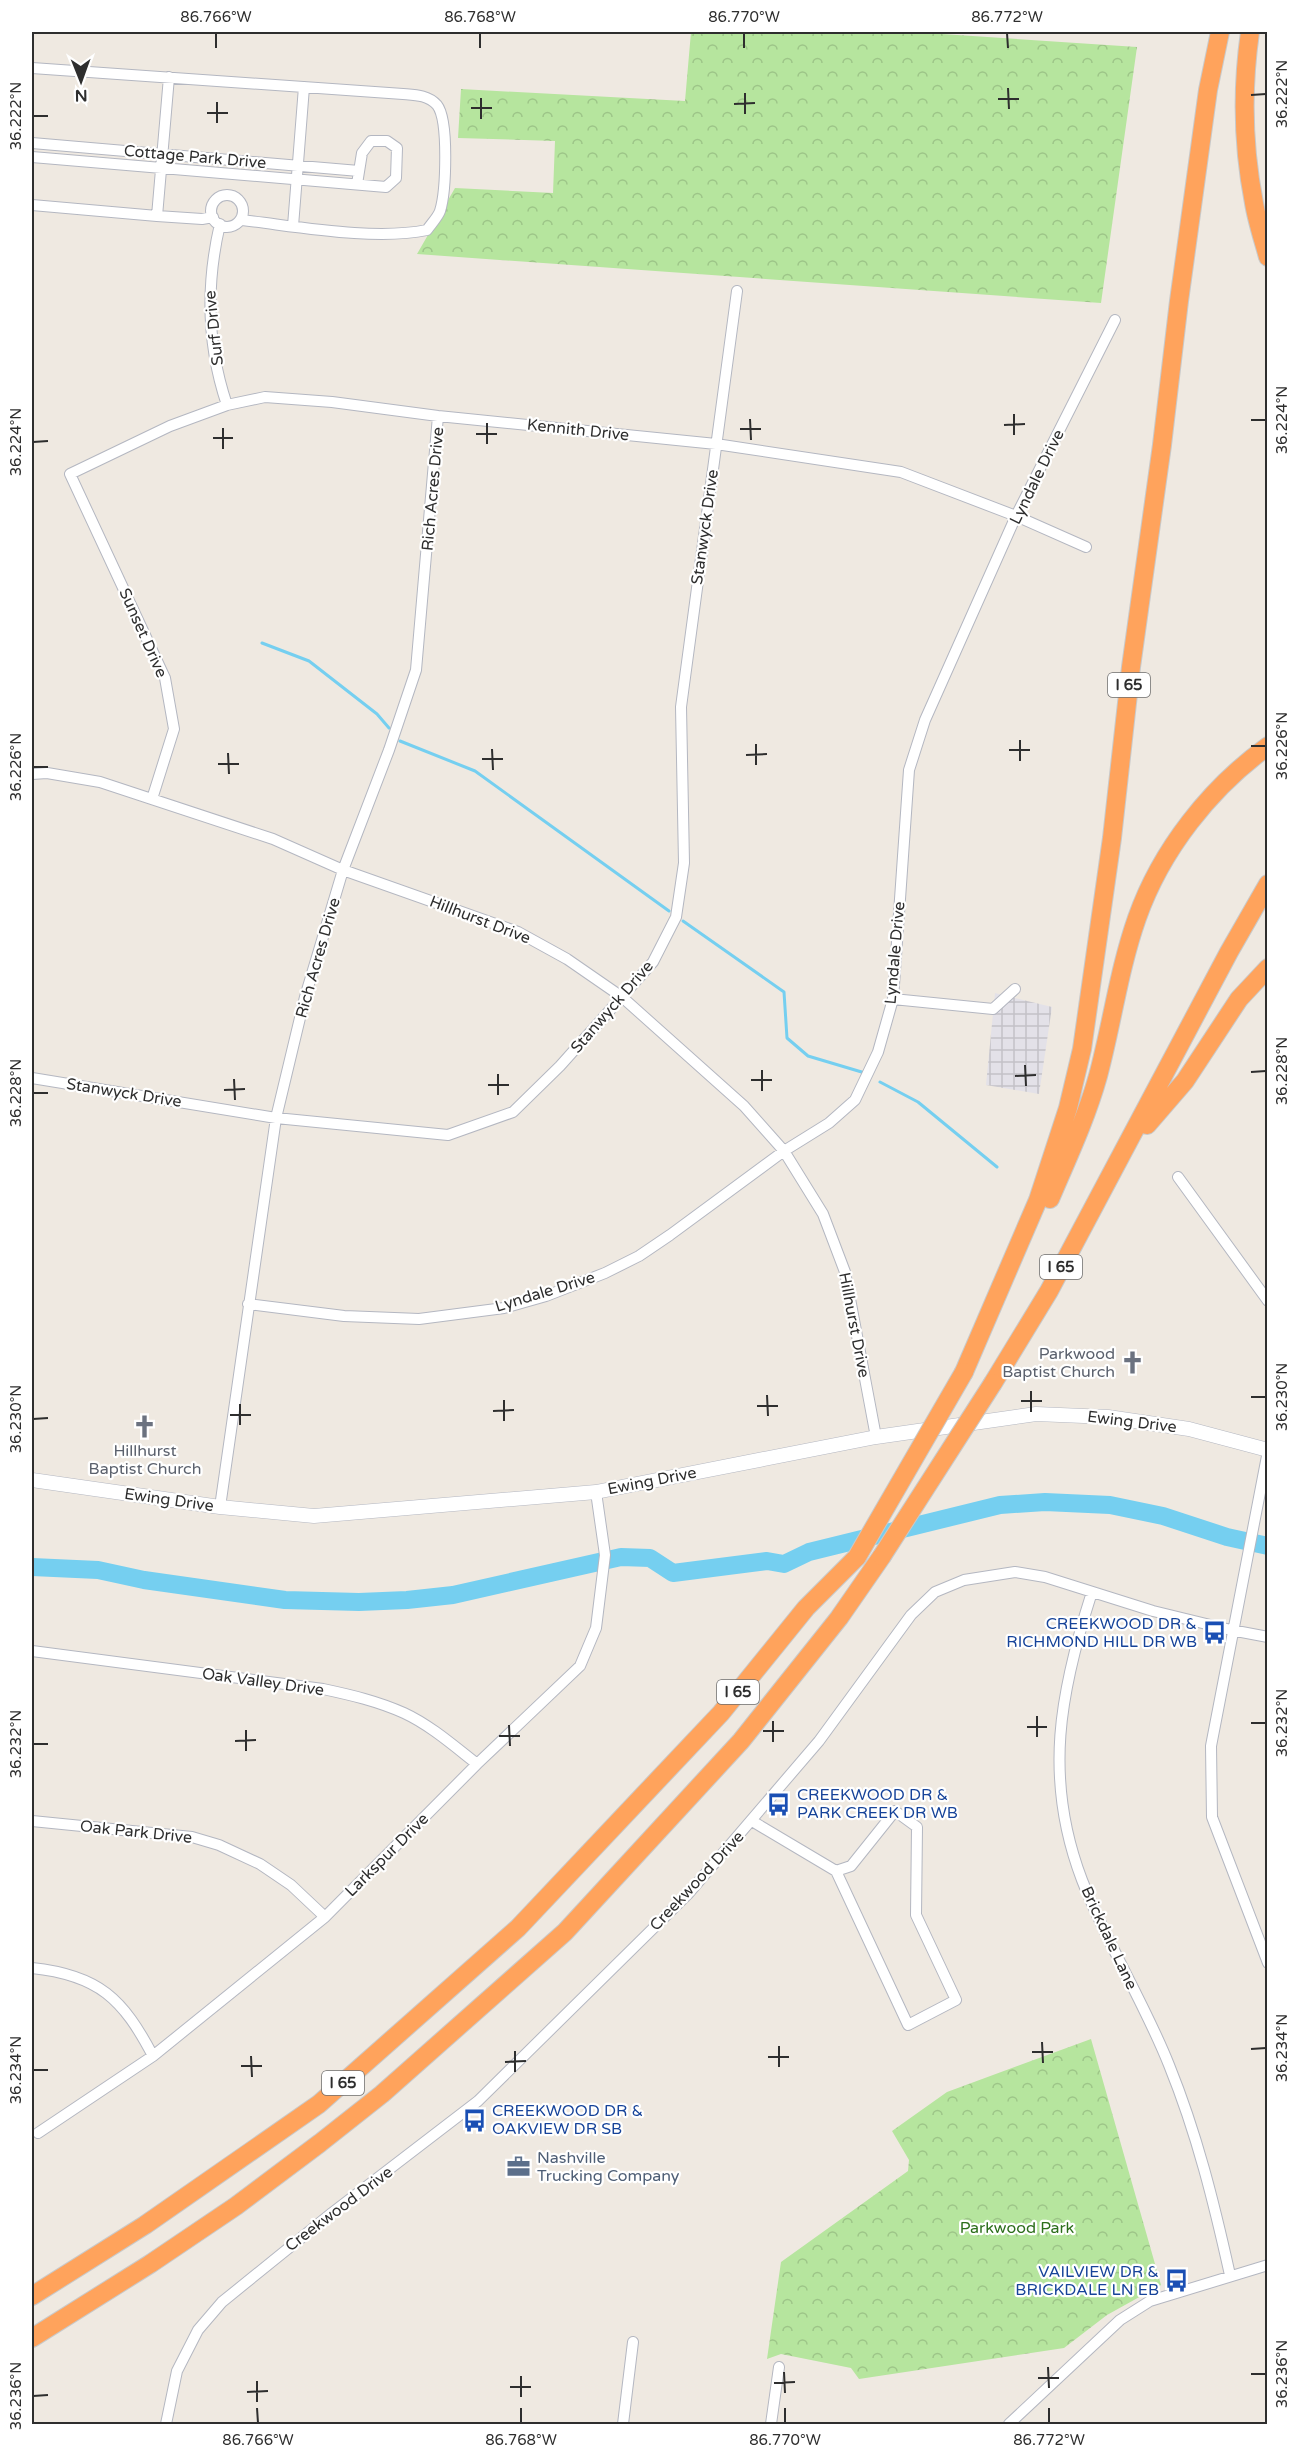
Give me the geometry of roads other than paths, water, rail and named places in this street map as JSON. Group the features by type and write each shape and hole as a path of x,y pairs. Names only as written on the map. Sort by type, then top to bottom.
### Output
{"highway":[{"name":"I 65","path":"32,2296 145,2225 319,2104 518,1928 721,1713 806,1608 857,1557 964,1372 1038,1200 1068,1108 1082,1049 1112,838 1131,667 1162,445 1179,301 1208,90 1220,32"},
{"path":"1250,32 1245,71 1247,159 1254,204 1268,257"},
{"path":"985,1325 1037,1230 1086,1115 1137,918 1155,878 1191,821 1220,788 1252,757 1268,746"},
{"name":"I 65","path":"32,2338 150,2264 236,2206 382,2094 565,1932 741,1741 839,1618 882,1556 993,1383 1049,1291 1223,962 1268,884"},
{"path":"1126,1149 1185,1081 1239,999 1268,968"}],"main road":[{"name":"Ewing Drive","path":"32,1480 220,1507 315,1516 596,1492 876,1437 1036,1414 1108,1417 1190,1430 1268,1451"}],"street":[{"path":"32,69 423,96 436,104 441,111 444,123 445,164 440,212 427,230 404,235 241,220 229,226 216,220 32,205"},
{"path":"157,216 169,77"},
{"path":"293,226 304,87"},
{"name":"Cottage Park Drive","path":"32,158 297,180 386,186 396,178 397,148 387,141 371,141 362,153 357,184"},
{"name":"Cottage Park Drive","path":"32,143 359,171"},
{"path":"216,220 212,206 214,201 228,195 241,203 241,220"},
{"name":"Surf Drive","path":"216,220 210,282 210,311 222,392 227,405"},
{"name":"Stanwyck Drive","path":"32,1078 276,1118 448,1135 513,1112 560,1066 653,962 676,917 684,863 681,707 737,291"},
{"name":"Lyndale Drive","path":"248,1304 344,1316 419,1319 504,1308 535,1299 605,1274 639,1256 670,1236 784,1151 829,1123 855,1100 878,1052 893,999 909,770 925,720 1016,516 1115,320"},
{"name":"Kennith Drive","path":"70,474 170,426 227,405 265,397 332,402 438,416 716,444 901,472 1016,516 1086,548"},
{"name":"Rich Acres Drive","path":"220,1507 276,1118 305,997 343,870 417,670 438,416"},
{"name":"Sunset Drive","path":"70,474 165,678 174,729 152,799"},
{"name":"Hillhurst Drive","path":"32,774 46,773 100,782 273,839 343,870 518,932 567,959 622,996 744,1106 784,1151 823,1214 845,1272 876,1437"},
{"path":"893,999 993,1009 1015,988"},
{"path":"1178,1178 1268,1301"},
{"path":"1268,1451 1211,1746 1212,1817 1268,1963"},
{"name":"Larkspur Drive","path":"38,2133 153,2056 325,1917 477,1764 580,1666 596,1628 605,1555 596,1492"},
{"name":"Creekwood Drive","path":"166,2424 177,2371 198,2330 222,2302 332,2213 478,2101 688,1894 819,1741 911,1615 935,1592 964,1580 1015,1572 1045,1577 1153,1611 1268,1636"},
{"name":"Brickdale Lane","path":"1092,1592 1065,1686 1059,1736 1063,1815 1082,1881 1169,2064 1192,2126 1210,2184 1230,2275"},
{"name":"Oak Valley Drive","path":"32,1651 323,1689 363,1697 406,1714 433,1730 477,1764"},
{"path":"752,1821 836,1871 908,2025 956,2000 916,1915 917,1827 896,1811 851,1866 836,1871"},
{"name":"Oak Park Drive","path":"32,1821 192,1837 219,1845 260,1864 291,1885 325,1917"},
{"path":"32,1968 53,1970 91,1983 119,2002 136,2025 153,2056"},
{"path":"1009,2424 1119,2320 1150,2301 1268,2265"},
{"path":"623,2424 633,2342"},
{"path":"771,2424 778,2367"}],"waterway":[{"path":"262,643 309,661 377,714 389,728"},
{"path":"400,741 475,771 669,911"},
{"path":"683,921 784,992 787,1038 808,1056 865,1073"},
{"path":"880,1082 918,1102 997,1167"},
{"path":"32,1567 98,1570 144,1580 285,1600 359,1602 407,1600 453,1595 621,1557 650,1558 673,1573 767,1561 784,1564 809,1552 1000,1505 1045,1502 1110,1505 1163,1516 1227,1537 1268,1546"}],"place":[{"name":"Parkwood Baptist Church","path":"1133,1363"},
{"name":"Hillhurst Baptist Church","path":"145,1426"},
{"name":"CREEKWOOD DR & RICHMOND HILL DR WB","path":"1215,1633"},
{"name":"CREEKWOOD DR & PARK CREEK DR WB","path":"779,1804"},
{"name":"CREEKWOOD DR & OAKVIEW DR SB","path":"474,2120"},
{"name":"Nashville Trucking Company","path":"519,2167"},
{"name":"VAILVIEW DR & BRICKDALE LN EB","path":"1177,2281"}],"park label":[{"name":"Parkwood Park","path":"1017,2228"}]}
